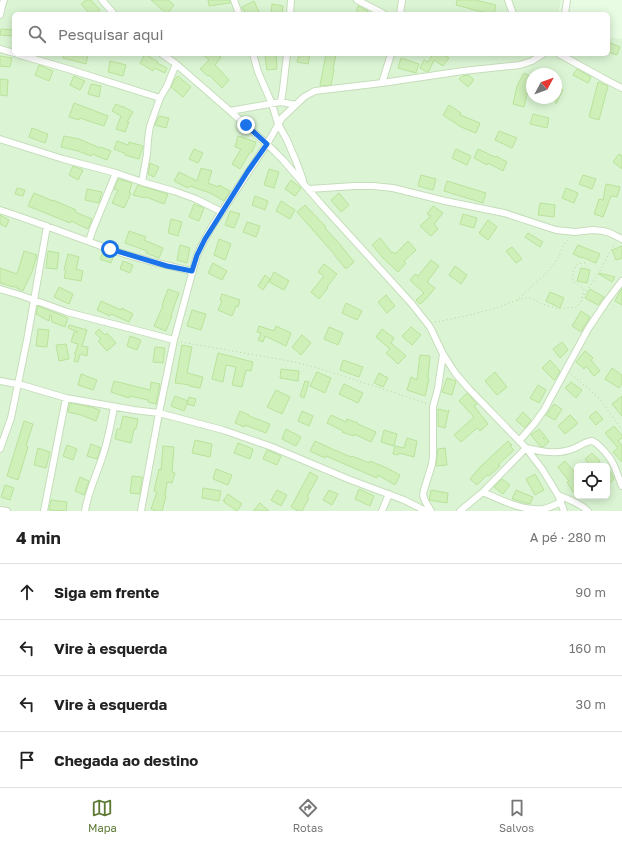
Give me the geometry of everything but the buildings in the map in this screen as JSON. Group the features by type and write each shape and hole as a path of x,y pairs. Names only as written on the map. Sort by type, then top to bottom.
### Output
{"street":[{"path":"0,15 4,0"},
{"path":"102,0 112,12"},
{"path":"234,0 238,12"},
{"path":"290,12 291,0"},
{"path":"357,0 380,12"},
{"path":"400,12 402,0"},
{"path":"508,0 512,12"},
{"path":"565,12 567,0"},
{"path":"0,49 12,52"},
{"path":"25,56 160,98"},
{"path":"165,56 176,64 267,144 309,189 424,319 430,327 443,354 453,370 469,390 526,448 542,469 558,495 564,511"},
{"path":"254,56 258,72 272,104 278,124 287,140 304,184"},
{"path":"281,102 287,56"},
{"path":"382,84 390,56"},
{"path":"141,511 174,340 197,255 205,239 267,144 282,118 304,97 315,91 382,84 463,71 520,65 532,62 540,56"},
{"path":"563,56 622,88"},
{"path":"142,182 150,126 160,98 167,86 176,64"},
{"path":"230,111 281,102 296,105"},
{"path":"0,139 174,191 196,199 222,212"},
{"path":"89,242 116,173"},
{"path":"309,189 354,186 393,188 504,213 556,230 574,232 593,230 603,231 620,238"},
{"path":"0,210 110,249 167,266 192,271"},
{"path":"0,449 11,418 27,340 47,226"},
{"path":"519,441 544,410 588,329 622,281"},
{"path":"0,289 66,312 174,340"},
{"path":"431,511 423,495 432,464 433,407 438,388 443,354"},
{"path":"0,381 17,384 66,398 159,413 223,430 272,447 348,479 404,500 426,511"},
{"path":"44,511 66,398"},
{"path":"85,511 90,487 102,458 109,434 114,406"},
{"path":"526,448 539,452 565,451 592,441 597,444 610,458 622,486"},
{"path":"460,511 483,492 526,448"},
{"path":"483,492 513,506 524,509 542,510 561,502"},
{"path":"382,511 389,494"},
{"path":"558,495 573,501 588,511"},
{"path":"0,510 7,511"}],"path":[{"path":"517,300 534,283 544,276 560,256 563,246 574,232"},
{"path":"424,319 434,322 442,321 526,298 530,298 542,304 559,309 576,307 581,302 599,273 609,253 620,238"},
{"path":"582,299 584,289 573,282 573,271 578,263 587,263"},
{"path":"174,340 295,362 420,401 433,407"},
{"path":"566,370 599,398 622,430"}],"shaded area":[{"path":"0,0 561,0 558,12 12,12 12,56 610,56 610,37 622,39 622,511 0,511"}],"route":[{"path":"110,249 167,266 192,271 197,255 213,225 267,144 246,125"}]}
